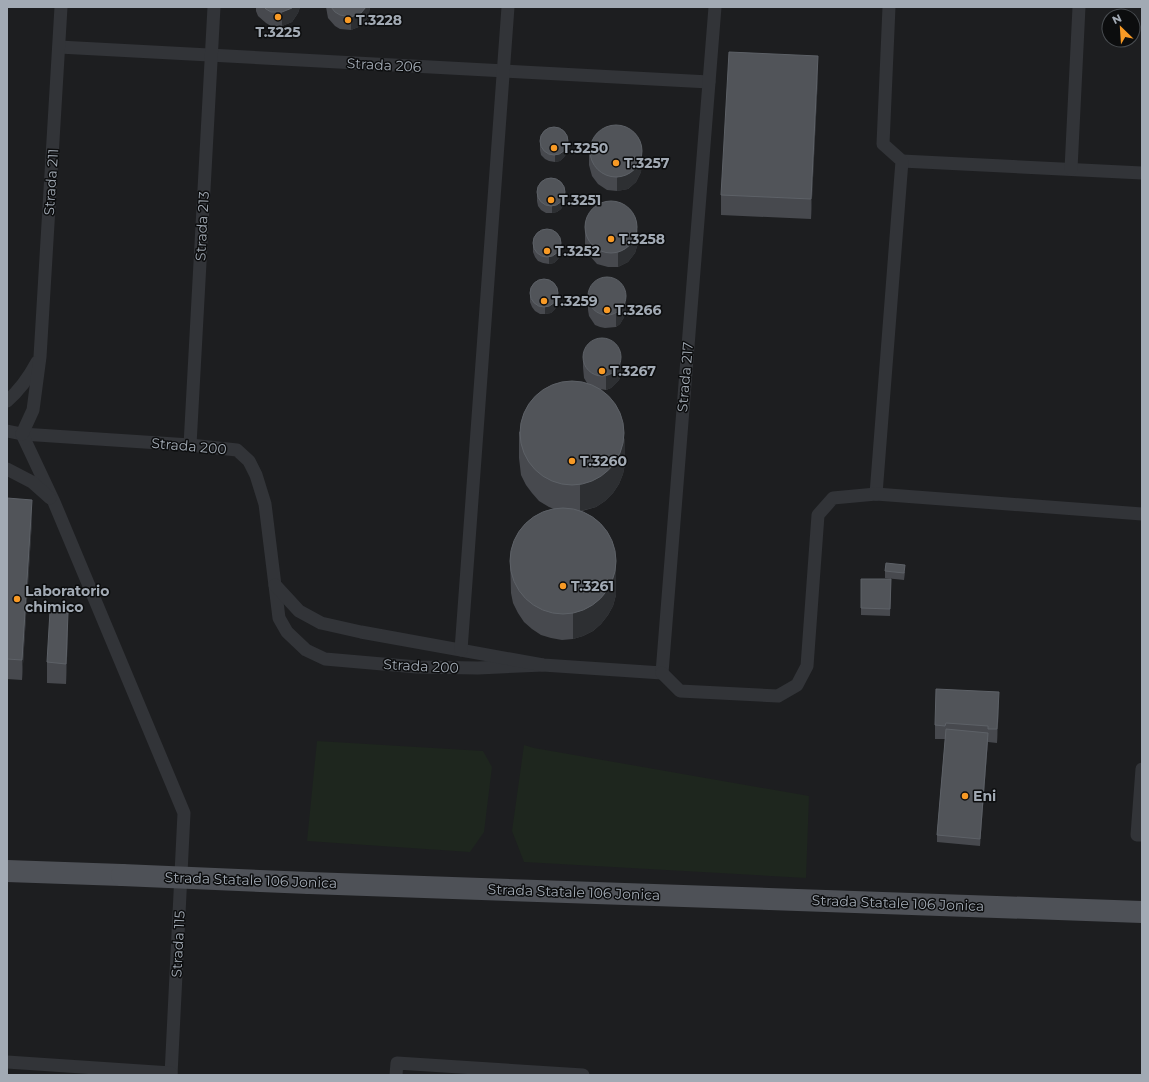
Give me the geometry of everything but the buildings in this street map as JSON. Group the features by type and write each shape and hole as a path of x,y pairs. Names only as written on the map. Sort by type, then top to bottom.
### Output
{"main road":[{"name":"Strada Statale 106 Jonica","path":"7,871 1142,912"}],"lane":[{"name":"Strada 211","path":"22,434 33,410 40,357 62,7"},
{"name":"Strada 213","path":"190,445 214,7"},
{"path":"461,650 508,7"},
{"name":"Strada 217","path":"662,672 715,7"},
{"path":"889,7 883,144 902,161 1142,173"},
{"path":"1071,169 1079,7"},
{"name":"Strada 206","path":"59,47 709,82"},
{"path":"876,494 902,161"},
{"name":"Strada 211","path":"7,401 18,392 31,374 40,357"},
{"path":"7,431 22,434"},
{"path":"7,438 22,434"},
{"path":"22,434 54,502"},
{"name":"Strada 200","path":"22,434 190,445 237,450 249,462 256,475 265,504 279,618 287,632 306,650 325,660 417,667 470,668 543,665 662,672"},
{"path":"7,469 32,482 54,502"},
{"path":"662,672 680,691 778,696 797,685 807,666 818,515 833,498 876,494 1142,514"},
{"name":"Strada 115","path":"54,502 184,813 171,1074"},
{"name":"Strada 200","path":"275,585 299,611 321,623 361,632 543,665"},
{"path":"1142,769 1137,835 1142,835"},
{"path":"7,1062 171,1074"},
{"path":"397,1069 582,1075"}],"shaded area":[{"path":"7,7 1142,7 1142,1075 7,1075"},
{"path":"317,741 483,751 492,767 484,832 470,852 307,841"},
{"path":"524,745 809,796 806,878 524,862 512,831"}],"place":[{"name":"T.3225","path":"278,17"},
{"name":"T.3228","path":"348,20"},
{"name":"T.3250","path":"554,148"},
{"name":"T.3257","path":"616,163"},
{"name":"T.3251","path":"551,200"},
{"name":"T.3258","path":"611,239"},
{"name":"T.3252","path":"547,251"},
{"name":"T.3259","path":"544,301"},
{"name":"T.3266","path":"607,310"},
{"name":"T.3267","path":"602,371"},
{"name":"T.3260","path":"572,461"},
{"name":"T.3261","path":"563,586"},
{"name":"Laboratorio chimico","path":"17,599"},
{"name":"Eni","path":"965,796"}]}
